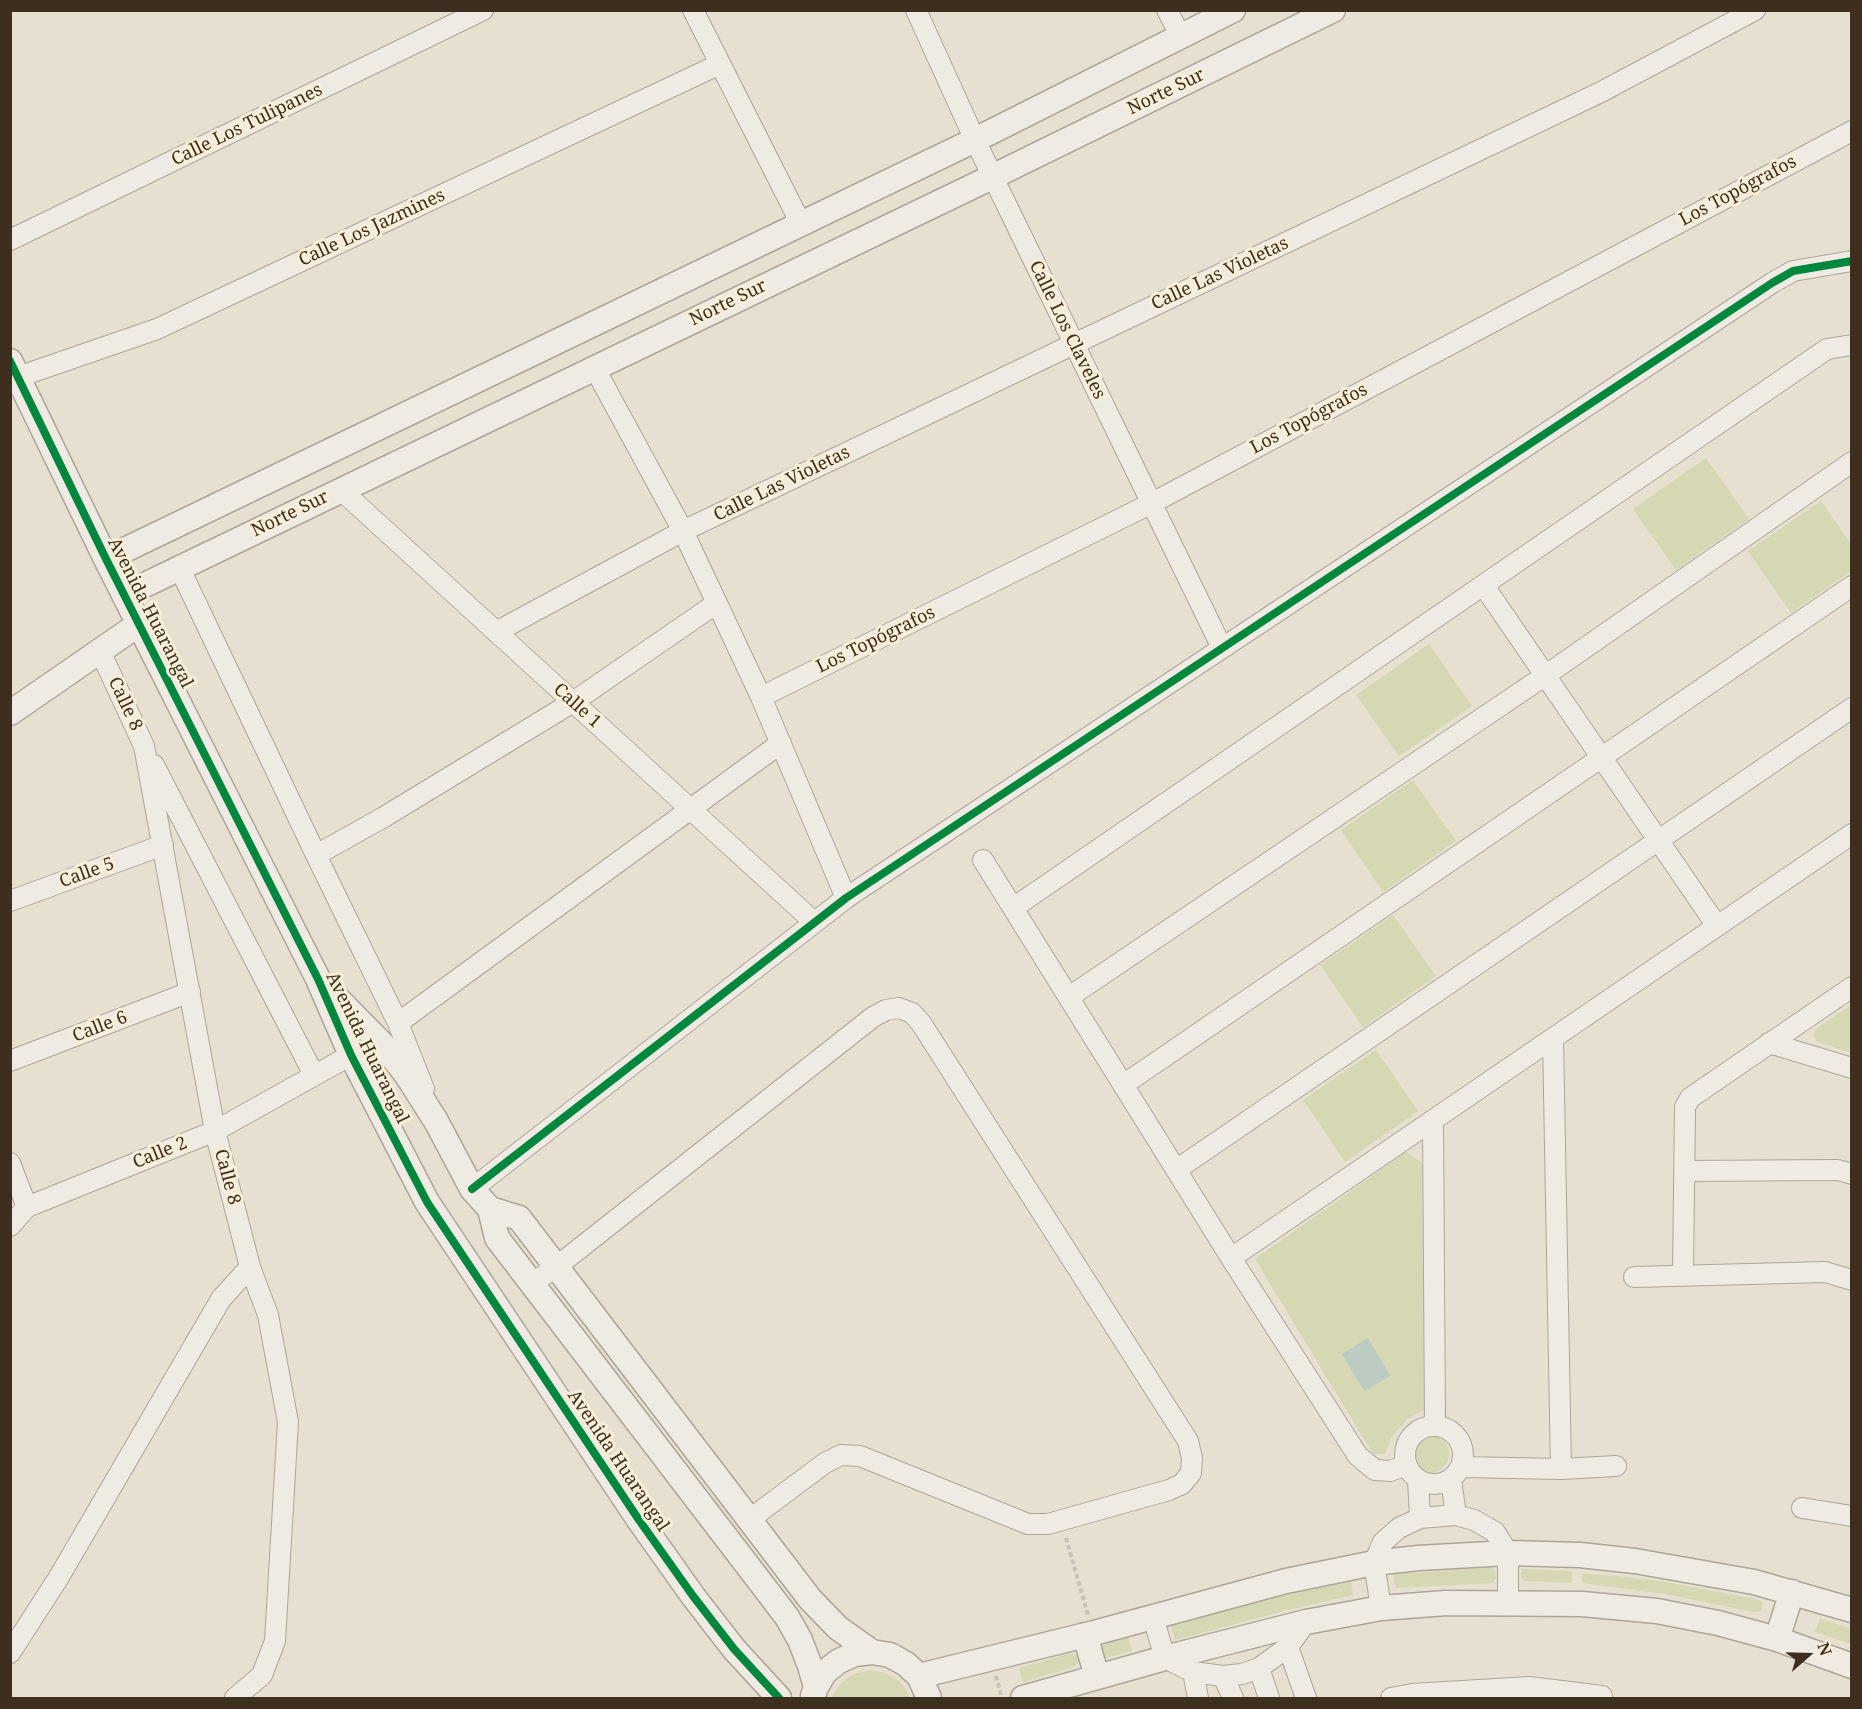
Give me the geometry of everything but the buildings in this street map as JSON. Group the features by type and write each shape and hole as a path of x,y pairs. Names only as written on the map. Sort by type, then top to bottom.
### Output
{"street":[{"name":"Calle Los Tulipanes","path":"10,240 483,10"},
{"path":"693,10 801,224"},
{"name":"Calle Los Claveles","path":"916,10 992,177 1222,648"},
{"path":"1167,10 1181,37"},
{"path":"106,559 975,140 1233,10"},
{"name":"Norte Sur","path":"124,594 992,177 1333,10"},
{"name":"Calle Las Violetas","path":"496,632 683,531 1601,92 1755,10"},
{"name":"Calle Los Jazmines","path":"14,369 157,329 720,64"},
{"name":"Los Topógrafos","path":"762,697 1152,503 1851,131"},
{"path":"472,1189 813,921 846,898 1772,283 1793,271 1851,261"},
{"path":"1013,908 1827,349 1851,345"},
{"path":"594,367 683,531 762,697 846,898"},
{"name":"Avenida Huarangal","path":"14,369 138,624 318,979 351,1055 427,1202 639,1520 734,1649 779,1698"},
{"path":"1069,997 1546,675 1851,462"},
{"name":"Calle 1","path":"341,490 813,921"},
{"path":"179,567 315,855 398,1023 436,1121"},
{"path":"1484,586 1717,926"},
{"path":"1124,1085 1851,586"},
{"path":"315,855 393,812 573,702 717,603"},
{"path":"10,713 138,624"},
{"name":"Calle 8","path":"100,651 144,746 215,1131 250,1267 268,1315 288,1422 275,1641 262,1675 235,1698"},
{"path":"1176,1170 1851,708"},
{"path":"398,1023 781,742"},
{"path":"144,746 315,1075"},
{"path":"1231,1258 1851,834"},
{"name":"Calle 5","path":"10,901 163,845"},
{"path":"983,860 1231,1258 1358,1456 1375,1470 1412,1472 1434,1485 1456,1473 1616,1466"},
{"name":"Avenida Huarangal","path":"318,979 384,1046 406,1074 436,1121 472,1189 490,1209 497,1238 787,1617 803,1649 814,1693"},
{"path":"1683,1274 1685,1107 1690,1098 1851,987"},
{"name":"Calle 6","path":"10,1061 190,992"},
{"path":"531,1284 556,1267 873,1017 886,1010 899,1008 912,1013 921,1023 1188,1441 1192,1458 1191,1473 1182,1484 1169,1490 1048,1524 1028,1524 860,1456 841,1455 825,1463 750,1519"},
{"path":"1553,1038 1561,1469"},
{"path":"1769,1043 1851,1068"},
{"name":"Calle 2","path":"27,1207 215,1131 351,1055"},
{"path":"1433,1121 1436,1425"},
{"path":"10,1163 27,1207 10,1226"},
{"path":"1684,1171 1838,1170 1851,1174"},
{"path":"490,1209 519,1218 817,1606 838,1628 873,1652"},
{"path":"10,1653 59,1577 221,1299 250,1267"},
{"path":"1634,1277 1825,1272 1851,1280"},
{"path":"1420,1518 1412,1472 1405,1456 1406,1446 1410,1437 1417,1430 1436,1425 1449,1429 1460,1439 1464,1453 1456,1473 1456,1515"},
{"path":"1802,1508 1851,1516"},
{"path":"1381,1608 1374,1563 1383,1542 1399,1528 1420,1518 1456,1515 1474,1520 1495,1532 1508,1553 1508,1602"},
{"path":"919,1677 1286,1581 1374,1563 1508,1553 1635,1561 1699,1571 1792,1592 1849,1608"},
{"path":"1777,1639 1792,1592"},
{"path":"1023,1698 1165,1658 1306,1622 1381,1608 1446,1603 1582,1604 1657,1611 1718,1623 1777,1639 1851,1666"},
{"path":"1152,1617 1165,1658 1193,1672 1224,1676 1242,1674 1259,1668 1288,1647 1306,1622"},
{"path":"1089,1634 1097,1677"},
{"path":"1288,1647 1306,1698"},
{"path":"814,1693 825,1672 839,1661 855,1654 873,1652 890,1655 906,1664 919,1677 929,1698"},
{"path":"1259,1668 1269,1698"},
{"path":"1193,1672 1198,1698"},
{"path":"1224,1676 1233,1698"},
{"path":"1392,1698 1412,1694 1474,1694 1528,1687 1602,1697"}],"path":[{"path":"1061,1520 1089,1634"}],"green space":[{"path":"1706,458 1749,519 1676,570 1633,509"},
{"path":"1821,501 1851,544 1851,571 1791,613 1748,551"},
{"path":"1429,644 1472,706 1399,756 1356,695"},
{"path":"1413,780 1456,841 1383,892 1341,830"},
{"path":"1393,915 1436,976 1363,1027 1320,965"},
{"path":"1851,1005 1851,1053 1816,1041 1815,1030"},
{"path":"1376,1050 1418,1111 1345,1162 1303,1100"},
{"path":"1406,1152 1422,1163 1424,1410 1407,1419 1392,1437 1385,1454 1373,1454 1255,1259"},
{"path":"1430,1435 1444,1440 1449,1454 1444,1468 1430,1473 1416,1468 1411,1454 1416,1440"},
{"path":"1491,1567 1495,1571 1496,1578 1493,1583 1396,1588 1394,1582 1394,1575 1400,1574"},
{"path":"1522,1569 1572,1571 1572,1583 1524,1581 1521,1577"},
{"path":"1582,1573 1661,1581 1759,1600 1763,1603 1761,1611 1754,1612 1665,1594 1582,1583"},
{"path":"1351,1582 1353,1595 1175,1640 1171,1626 1280,1596"},
{"path":"1820,1618 1851,1629 1851,1644 1815,1632"},
{"path":"1128,1637 1132,1651 1106,1658 1102,1656 1100,1648 1102,1645"},
{"path":"1072,1653 1077,1656 1079,1662 1074,1667 1023,1682 1019,1668"},
{"path":"871,1670 897,1679 910,1698 832,1698 844,1680 856,1673"}],"shaded area":[{"path":"1368,1338 1390,1376 1364,1391 1342,1354"}],"cycle path":[{"path":"472,1189 846,898 1772,283 1793,271 1852,261"},
{"path":"10,361 106,559 318,979 351,1055 427,1202 639,1520 734,1649 779,1698"}]}
